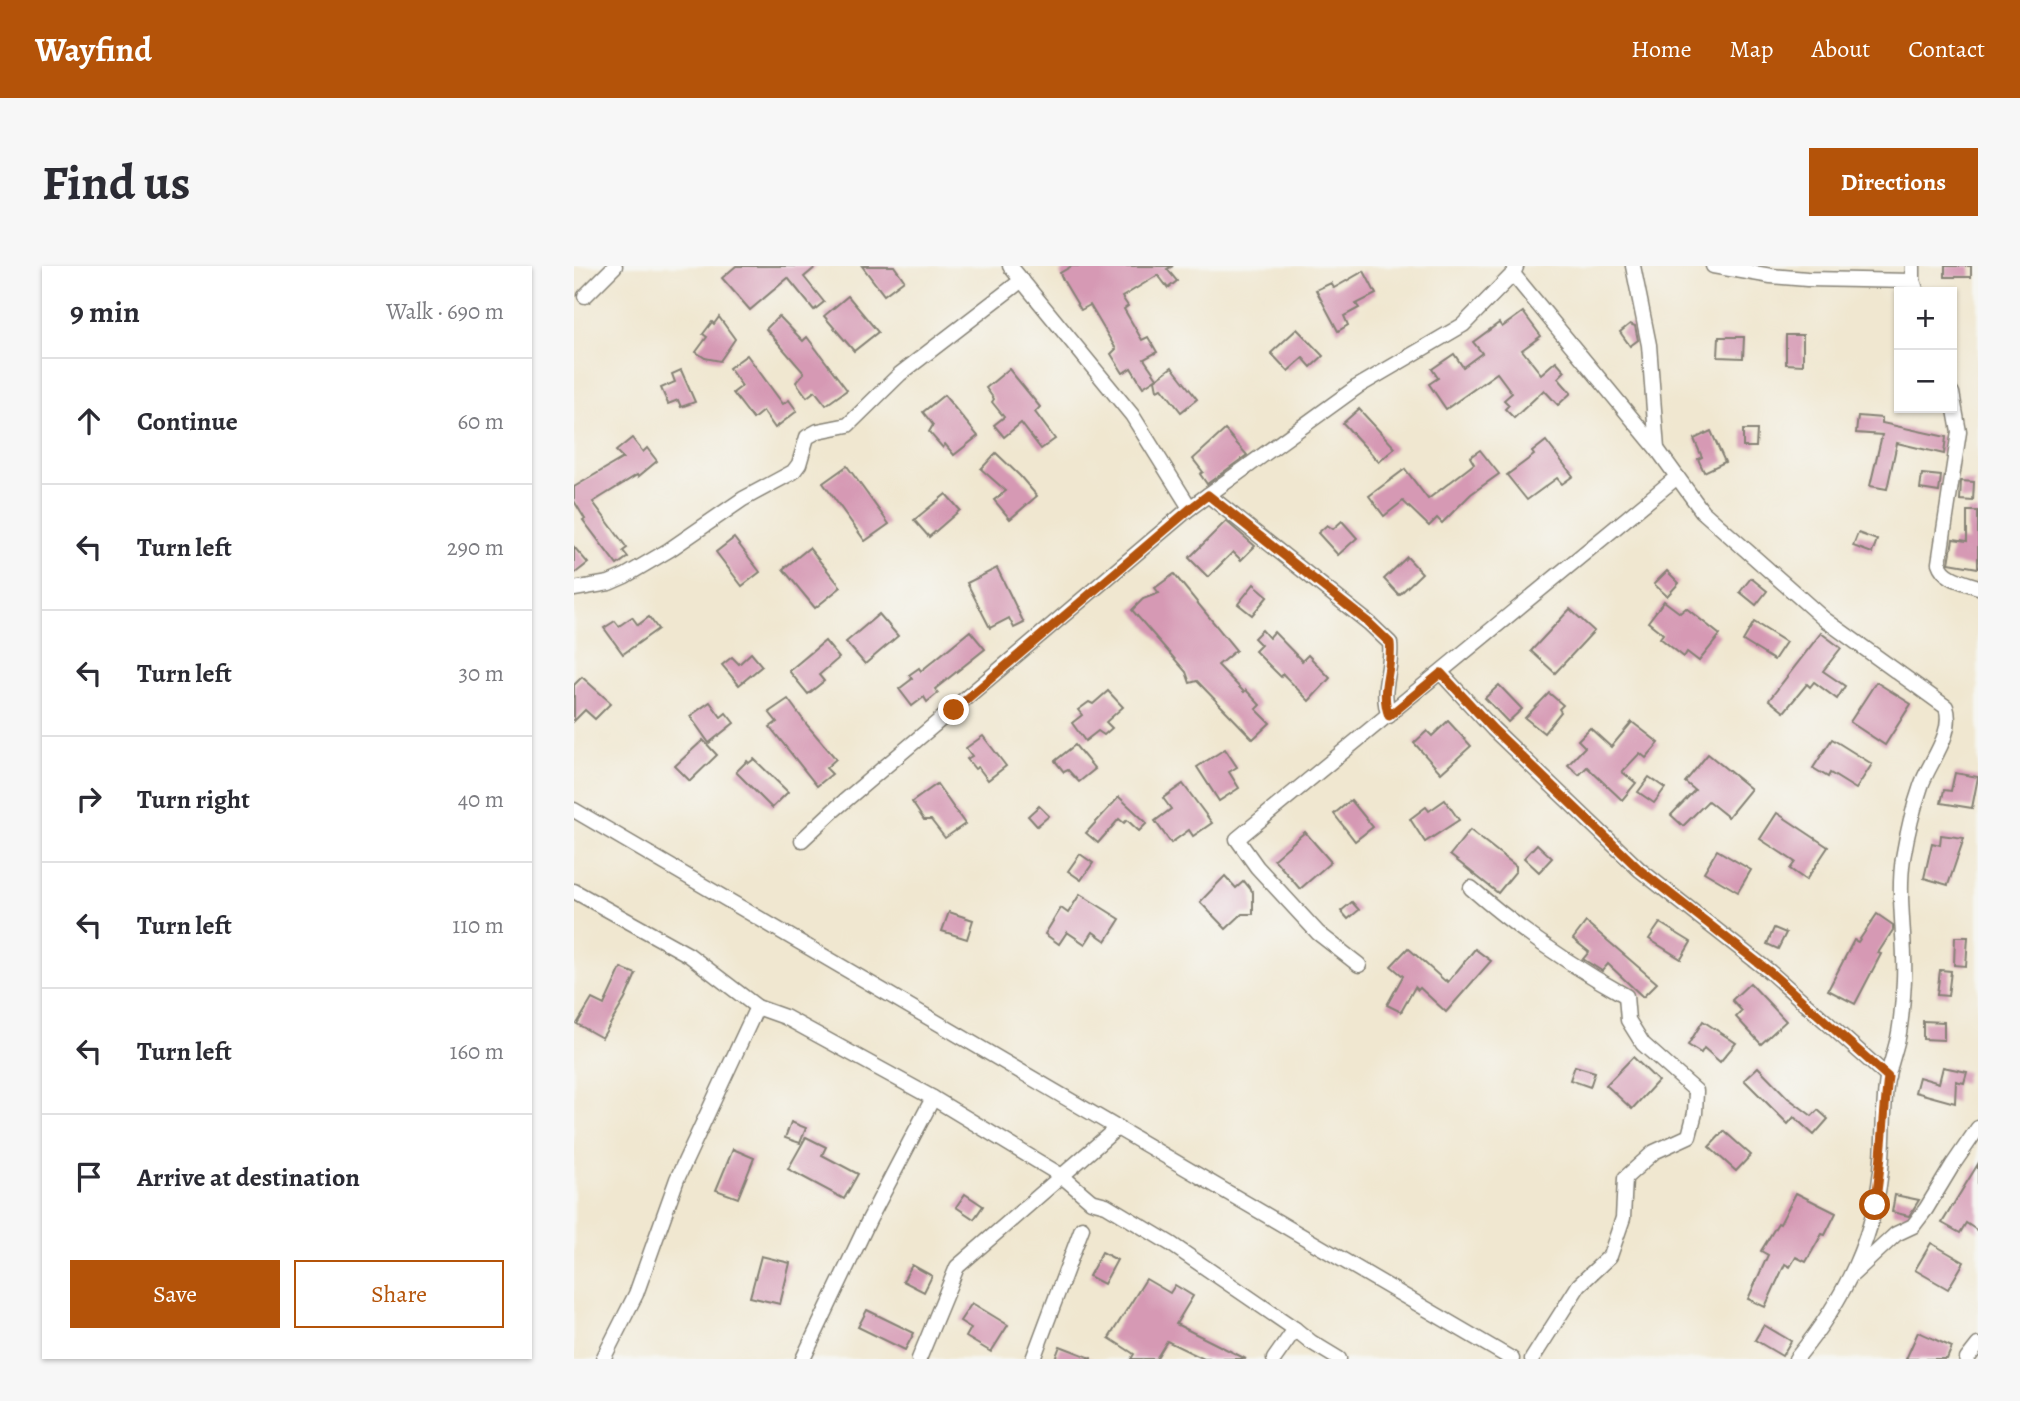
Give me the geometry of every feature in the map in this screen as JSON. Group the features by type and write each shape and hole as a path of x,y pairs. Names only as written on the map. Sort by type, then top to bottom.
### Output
{"street":[{"path":"585,296 615,266"},
{"path":"1010,266 1132,415 1191,508"},
{"path":"1633,266 1649,345 1657,449"},
{"path":"1713,266 1771,276 1915,287 1913,266"},
{"path":"802,840 1191,508 1357,387 1463,325 1515,270 1657,449 1702,511 1824,619 1946,707 1949,717 1947,729 1922,784 1905,845 1900,896 1905,977 1898,1038 1888,1077 1882,1159 1875,1205 1867,1237 1852,1275 1815,1335 1796,1359"},
{"path":"574,589 609,583 625,576 669,550 743,499 793,472 799,464 807,437 848,425 900,374 1022,280"},
{"path":"1956,413 1959,432 1939,563 1941,571 1947,576 1978,587"},
{"path":"1359,965 1318,933 1256,867 1237,839 1677,477"},
{"path":"1208,495 1369,623 1390,643 1392,657 1384,692 1389,716"},
{"path":"1441,673 1502,739 1640,870 1770,972 1888,1077"},
{"path":"574,810 1512,1359"},
{"path":"1471,888 1502,915 1578,969 1626,996 1628,1020 1643,1044 1696,1091 1695,1113 1689,1136 1654,1152 1625,1178 1623,1218 1610,1256 1578,1285 1532,1359"},
{"path":"574,891 689,955 757,1007 785,1017 933,1098 1062,1176 1091,1201 1106,1205 1171,1244 1339,1359"},
{"path":"603,1359 636,1294 677,1179 757,1007"},
{"path":"803,1359 869,1220 933,1098"},
{"path":"919,1359 957,1267 1118,1127"},
{"path":"1852,1275 1896,1234 1913,1226 1978,1128"},
{"path":"1033,1359 1082,1228"},
{"path":"1867,1237 1896,1234"},
{"path":"1274,1359 1295,1329"},
{"path":"1967,1359 1978,1345"}],"building":[{"path":"736,266 817,266 804,277 824,302 814,310 788,278 750,310 722,278"},
{"path":"862,266 894,266 904,280 884,295"},
{"path":"1072,266 1173,266 1167,269 1177,281 1168,288 1158,275 1122,297 1128,306 1124,309 1142,340 1148,337 1157,352 1144,359 1157,378 1143,387 1131,368 1123,373 1111,354 1116,349 1090,305 1081,310 1063,280 1060,273"},
{"path":"1945,266 1971,266 1971,277 1945,277"},
{"path":"1364,271 1376,294 1356,304 1359,308 1344,316 1348,325 1338,331 1316,290 1331,283 1334,288"},
{"path":"848,296 878,332 854,351 824,316"},
{"path":"1523,312 1541,336 1522,350 1541,374 1556,361 1565,371 1558,378 1571,393 1558,405 1544,390 1514,418 1505,409 1509,405 1504,400 1512,393 1497,373 1446,409 1429,384 1438,378 1432,369 1454,354 1463,367 1482,353 1473,342 1499,323 1502,327"},
{"path":"779,316 803,341 807,337 847,390 826,405 815,391 807,397 796,382 804,373 766,329"},
{"path":"719,317 735,339 720,361 705,358 696,352 707,337 703,334"},
{"path":"1630,324 1635,326 1638,340 1630,346 1620,332"},
{"path":"1297,329 1323,356 1311,367 1303,358 1288,371 1271,353"},
{"path":"1786,335 1803,335 1803,365 1786,364"},
{"path":"1719,337 1744,337 1743,358 1718,357"},
{"path":"747,355 783,404 789,400 797,411 775,428 763,411 753,419 733,393 742,386 729,368"},
{"path":"1172,367 1197,399 1181,412 1162,388 1157,390 1155,380"},
{"path":"1009,369 1040,407 1035,412 1055,439 1041,449 1021,423 1004,437 994,425 1004,417 992,402 994,399 986,388"},
{"path":"681,370 695,402 681,407 678,400 668,404 661,388 675,382 672,374"},
{"path":"944,395 978,436 954,455 945,444 943,448 929,432 933,425 923,412"},
{"path":"1359,409 1395,448 1379,462 1343,423"},
{"path":"1858,416 1882,418 1882,423 1946,437 1944,454 1897,443 1887,489 1870,486 1882,435 1856,433"},
{"path":"1225,430 1247,455 1207,484 1200,474 1203,472 1193,459"},
{"path":"1743,430 1757,430 1756,447 1743,447"},
{"path":"1711,431 1725,462 1704,472 1698,459 1702,457 1694,439"},
{"path":"632,438 643,452 647,448 657,461 638,477 637,475 593,502 627,548 623,551 628,557 617,565 583,520 585,519 574,501 574,487 623,458 616,451"},
{"path":"1546,441 1573,476 1562,484 1557,478 1527,500 1507,475 1534,455 1532,452"},
{"path":"1480,450 1499,474 1471,494 1442,523 1437,518 1429,526 1403,501 1384,516 1369,496 1405,469 1428,499 1474,464 1470,457"},
{"path":"996,453 1037,496 1010,519 994,500 1006,491 981,469"},
{"path":"847,466 889,524 865,541 823,483"},
{"path":"1922,474 1941,476 1939,492 1920,489"},
{"path":"1961,481 1974,482 1973,501 1960,500"},
{"path":"946,494 960,510 929,537 914,520"},
{"path":"1967,511 1978,511 1978,568 1949,563 1953,539 1967,541"},
{"path":"1226,521 1255,546 1241,560 1233,552 1208,577 1189,558"},
{"path":"1342,521 1357,538 1338,555 1318,533 1327,525 1333,529"},
{"path":"1858,533 1877,540 1872,553 1853,546"},
{"path":"734,538 760,572 742,586 716,552"},
{"path":"574,547 588,563 574,574"},
{"path":"809,548 841,587 815,608 783,569"},
{"path":"1407,557 1422,573 1399,595 1384,579"},
{"path":"997,568 1024,623 1014,628 1009,618 990,628 967,583"},
{"path":"1667,571 1679,583 1667,596 1654,584"},
{"path":"1174,574 1236,650 1218,665 1260,705 1256,709 1270,723 1253,739 1197,681 1190,683 1186,672 1132,610 1143,599 1159,593 1155,588"},
{"path":"1751,578 1767,591 1756,605 1740,592"},
{"path":"1254,584 1268,596 1252,615 1238,604"},
{"path":"1664,601 1680,613 1686,608 1720,635 1699,661 1687,652 1684,657 1660,638 1663,634 1648,622"},
{"path":"1570,609 1594,631 1555,673 1531,651"},
{"path":"879,614 898,636 865,664 846,642"},
{"path":"632,617 638,625 649,617 658,629 623,654 604,628 615,621 619,626"},
{"path":"1754,622 1786,642 1774,660 1743,641"},
{"path":"1262,630 1269,638 1274,632 1302,661 1308,655 1330,678 1309,701 1283,674 1281,677 1255,651 1261,645 1254,638"},
{"path":"970,631 985,649 935,689 938,693 927,702 924,697 912,706 899,689 912,679 909,675 919,668 921,671"},
{"path":"1821,633 1841,648 1823,671 1845,686 1837,699 1814,682 1810,687 1807,684 1784,712 1769,700"},
{"path":"825,641 839,658 819,675 824,681 808,694 789,671"},
{"path":"751,653 762,666 739,685 722,665 732,657 739,664"},
{"path":"582,677 611,703 595,719 585,710 574,721 574,685"},
{"path":"1876,682 1911,704 1885,745 1850,722"},
{"path":"1499,685 1522,709 1508,722 1485,698"},
{"path":"1108,691 1123,707 1106,722 1112,728 1104,735 1098,731 1085,741 1072,723 1082,715 1078,710 1089,702 1093,704"},
{"path":"1549,693 1563,705 1559,709 1561,712 1544,733 1525,718"},
{"path":"788,699 836,759 826,768 832,774 817,786 770,727 777,722 769,712"},
{"path":"710,702 721,717 726,713 734,723 709,743 690,716"},
{"path":"1448,721 1471,746 1441,773 1414,743 1427,731 1432,736"},
{"path":"1632,722 1659,743 1646,758 1640,753 1622,772 1636,783 1622,800 1587,767 1579,775 1568,765 1585,747 1578,740 1590,728 1611,747"},
{"path":"983,736 1006,766 988,780 978,767 975,769 967,759 972,756 966,748"},
{"path":"1832,739 1872,764 1856,789 1830,773 1828,777 1813,768"},
{"path":"703,740 717,755 690,781 675,766"},
{"path":"1075,745 1095,769 1079,782 1068,770 1064,772 1055,761"},
{"path":"1225,749 1237,767 1229,772 1239,788 1219,801 1197,767"},
{"path":"1708,754 1751,789 1728,817 1708,801 1683,826 1671,815 1695,790 1685,782"},
{"path":"754,759 788,792 772,808 736,772 747,761 749,763"},
{"path":"1955,773 1978,777 1972,808 1941,803 1944,790 1951,791"},
{"path":"1649,777 1665,788 1654,803 1638,792"},
{"path":"937,784 965,824 945,838 931,820 924,820 912,802"},
{"path":"1183,784 1212,823 1193,836 1189,830 1171,843 1155,821 1171,809 1163,798"},
{"path":"1119,797 1147,823 1139,831 1127,820 1124,823 1119,819 1098,843 1086,833"},
{"path":"1351,800 1373,827 1355,841 1334,814"},
{"path":"1445,800 1459,820 1425,842 1410,819 1426,807 1429,811"},
{"path":"1039,806 1049,816 1037,826 1028,816"},
{"path":"1777,813 1828,847 1806,880 1790,869 1795,862 1760,839"},
{"path":"1470,830 1516,866 1516,871 1498,893 1450,855"},
{"path":"1305,832 1331,862 1300,889 1274,859"},
{"path":"1941,835 1964,838 1948,885 1924,878 1932,843 1940,845"},
{"path":"1537,844 1552,858 1539,872 1524,858"},
{"path":"1717,850 1751,870 1738,892 1704,872"},
{"path":"1080,854 1093,863 1081,880 1068,871"},
{"path":"1225,876 1236,888 1244,881 1253,892 1253,914 1242,914 1226,929 1200,902"},
{"path":"1080,894 1120,919 1106,941 1093,932 1085,944 1067,932 1059,944 1045,934 1061,908 1068,913"},
{"path":"1352,902 1359,910 1348,919 1341,911"},
{"path":"949,912 973,920 967,939 942,931"},
{"path":"1877,914 1893,925 1893,930 1878,953 1881,954 1855,1004 1828,990 1854,940 1858,942"},
{"path":"1586,922 1657,983 1643,997 1608,964 1602,971 1583,959 1589,952 1573,939"},
{"path":"1660,923 1691,942 1681,959 1649,939"},
{"path":"1774,928 1786,933 1778,949 1767,944"},
{"path":"1955,937 1968,937 1966,966 1954,965"},
{"path":"1408,948 1448,982 1475,949 1491,961 1446,1012 1420,988 1418,990 1415,987 1401,1012 1387,1005 1403,976 1391,966"},
{"path":"621,968 636,974 602,1038 577,1024 592,999 604,1005"},
{"path":"1940,970 1951,971 1948,996 1937,995"},
{"path":"1750,983 1786,1021 1761,1044 1736,1017 1742,1011 1732,1000"},
{"path":"1703,1021 1736,1043 1720,1062 1704,1048 1701,1053 1688,1045"},
{"path":"1923,1021 1944,1022 1944,1040 1923,1039"},
{"path":"1633,1057 1658,1081 1632,1109 1606,1085"},
{"path":"1575,1066 1595,1072 1590,1087 1570,1080"},
{"path":"1758,1067 1788,1098 1812,1116 1818,1110 1828,1119 1814,1135 1794,1117 1788,1124 1744,1080"},
{"path":"1943,1067 1967,1072 1964,1083 1956,1081 1955,1103 1915,1092 1919,1077 1939,1083"},
{"path":"791,1122 806,1128 800,1143 785,1138"},
{"path":"1724,1131 1751,1155 1736,1171 1709,1147"},
{"path":"806,1137 826,1147 822,1155 858,1174 844,1199 788,1169"},
{"path":"733,1149 754,1158 738,1198 716,1190"},
{"path":"1978,1164 1978,1231 1966,1223 1960,1233 1942,1223"},
{"path":"1796,1193 1836,1213 1825,1235 1822,1234 1806,1262 1796,1257 1790,1267 1785,1264 1765,1307 1748,1299 1768,1255 1761,1251 1778,1223 1780,1224"},
{"path":"965,1194 983,1206 974,1219 956,1207"},
{"path":"1895,1195 1919,1200 1909,1216 1892,1212"},
{"path":"1931,1243 1964,1262 1948,1289 1915,1270"},
{"path":"1102,1252 1117,1260 1104,1284 1089,1276"},
{"path":"761,1256 790,1263 780,1304 750,1297"},
{"path":"912,1265 932,1276 924,1292 903,1281"},
{"path":"1146,1279 1170,1293 1175,1285 1193,1296 1176,1324 1246,1359 1204,1359 1167,1341 1156,1359 1131,1359 1134,1354 1109,1338"},
{"path":"972,1303 1008,1325 991,1352 966,1337 971,1328 960,1321"},
{"path":"867,1310 914,1333 905,1350 858,1327"},
{"path":"1764,1325 1791,1341 1782,1356 1755,1340"},
{"path":"1918,1332 1952,1347 1947,1359 1906,1359"},
{"path":"1060,1346 1091,1358 1091,1359 1055,1359"}],"route":[{"path":"954,710 1208,495 1369,623 1390,643 1392,657 1384,692 1389,716 1441,673 1493,729 1640,870 1770,972 1888,1077 1882,1159 1875,1205"}]}
